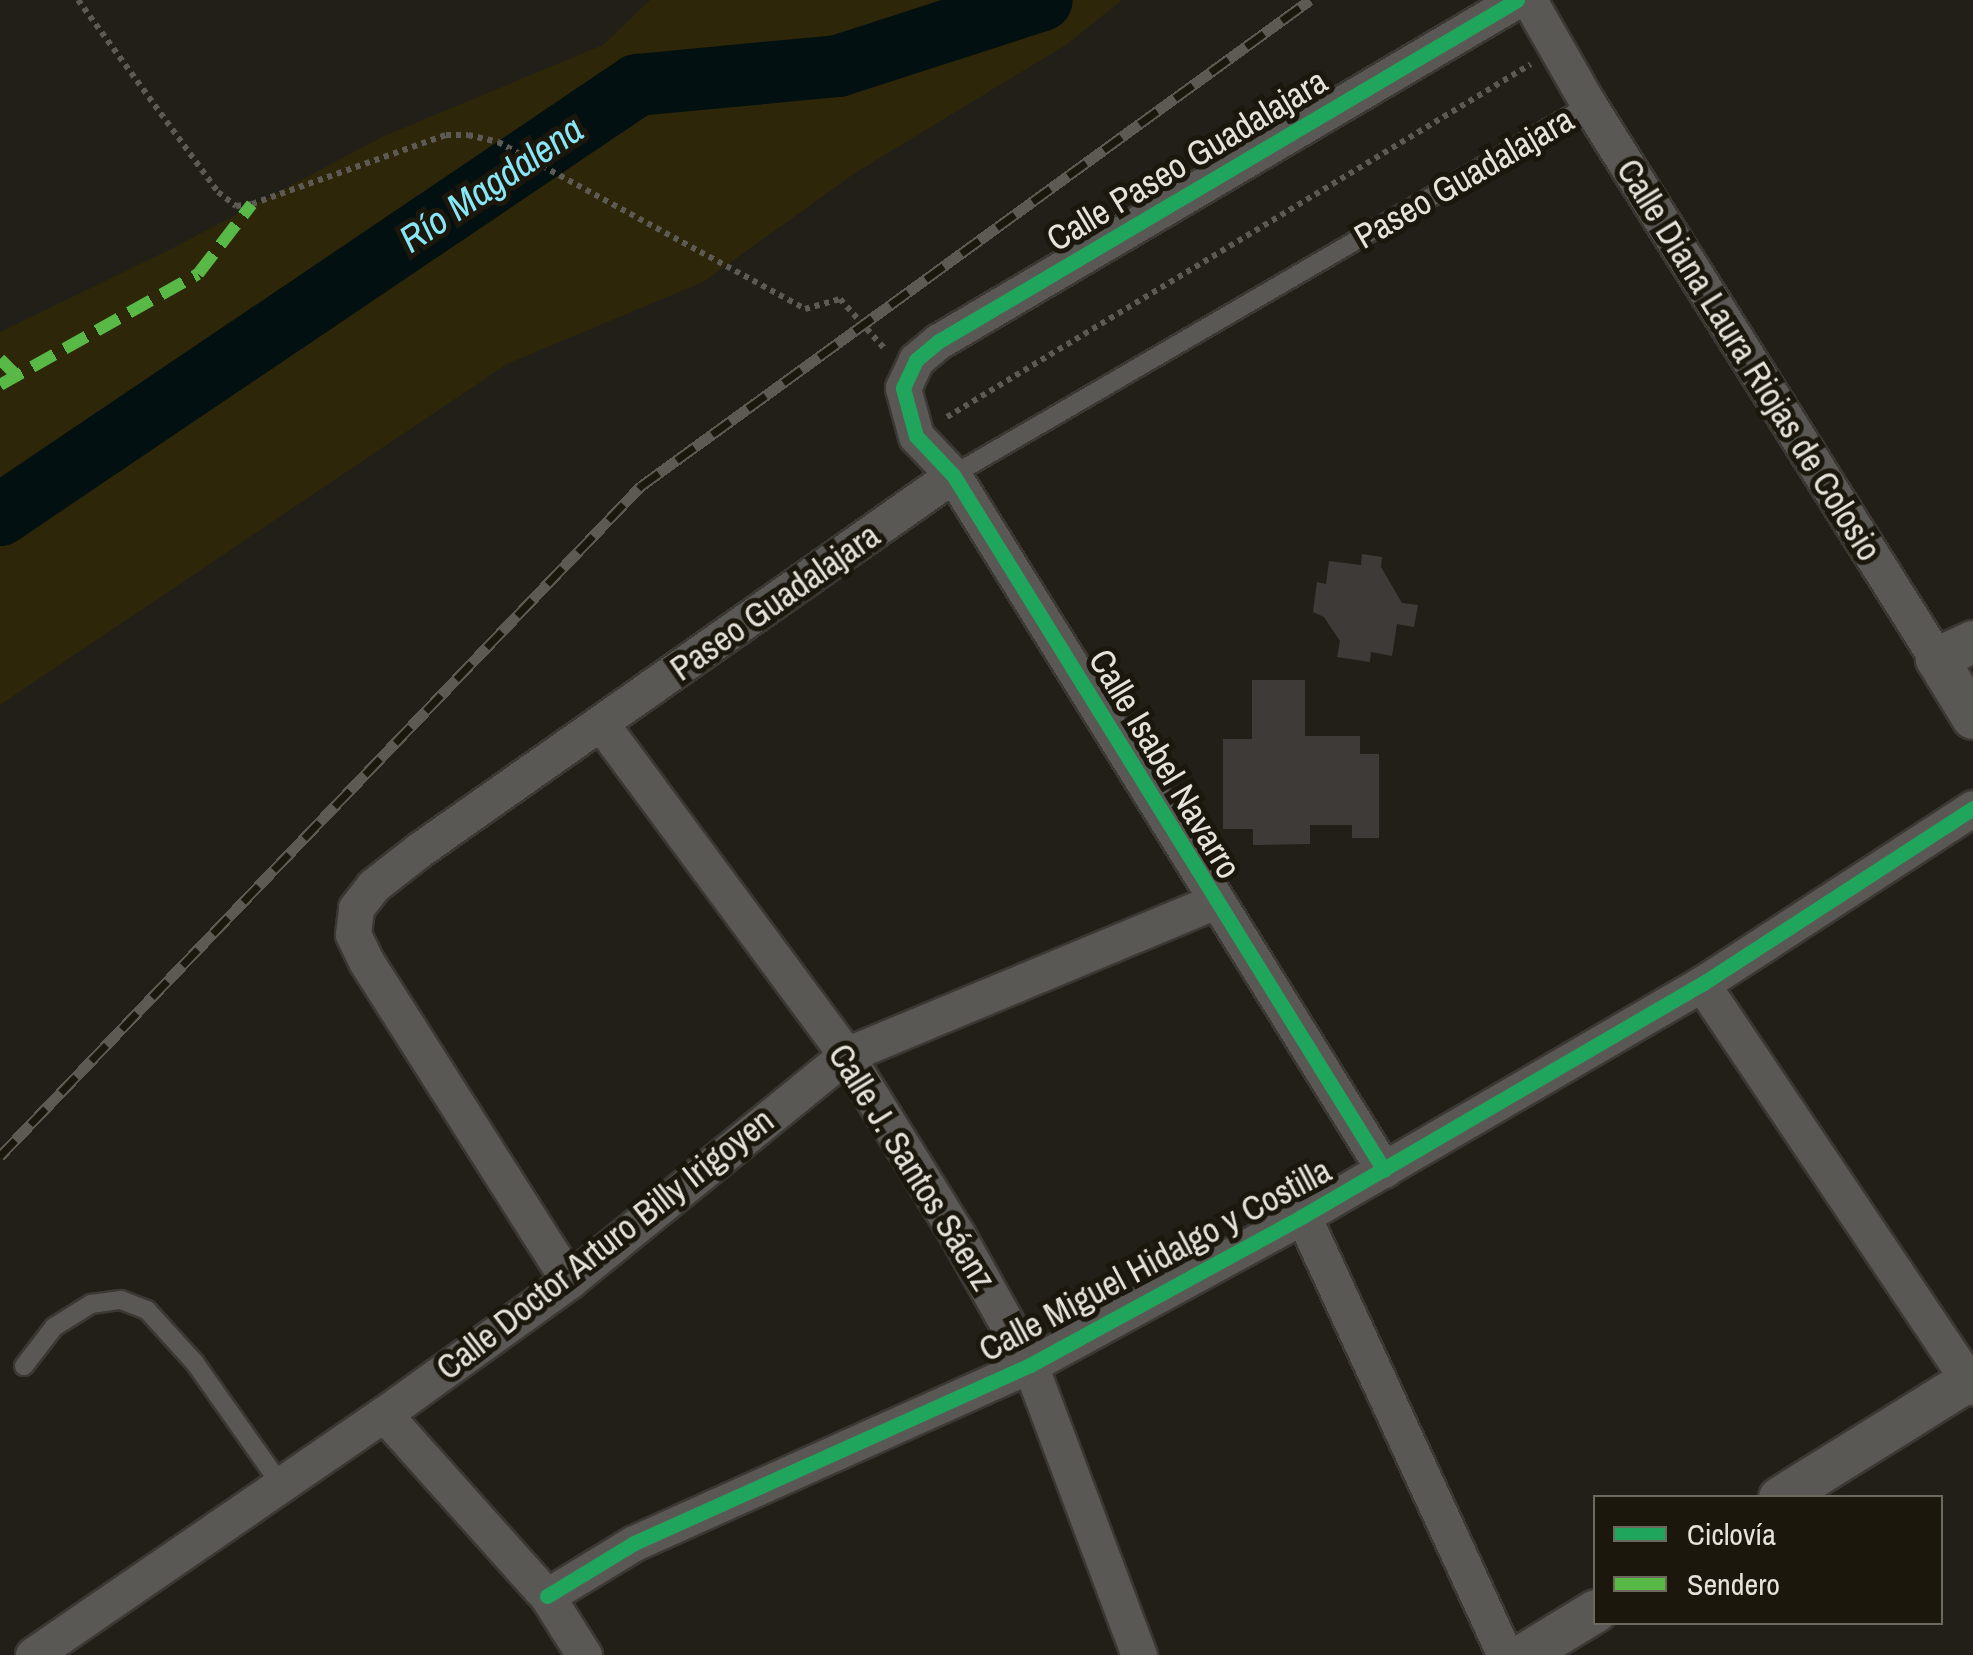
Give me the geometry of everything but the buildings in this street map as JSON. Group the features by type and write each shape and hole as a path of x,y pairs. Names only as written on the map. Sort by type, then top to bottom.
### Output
{"street":[{"name":"Calle Paseo Guadalajara","path":"906,379 939,341 1517,0"},
{"name":"Calle Diana Laura Riojas de Colosio","path":"1528,0 1589,104 1955,650 1973,718"},
{"name":"Calle Isabel Navarro","path":"906,379 916,436 953,475 1214,902 1384,1170"},
{"name":"Paseo Guadalajara","path":"569,1281 353,934 356,908 373,886 953,475"},
{"name":"Calle J. Santos Sáenz","path":"602,724 846,1055 957,1234 1030,1366 1139,1655"},
{"name":"Calle Miguel Hidalgo y Costilla","path":"547,1596 634,1543 1030,1366 1304,1216 1702,984 1973,808"},
{"name":"Calle Doctor Arturo Billy Irigoyen","path":"33,1655 384,1414 569,1281 846,1055 1214,902"},
{"path":"1702,984 1972,1382 1785,1495"},
{"path":"1304,1216 1506,1655"},
{"path":"384,1414 547,1596 584,1655"},
{"path":"1524,1655 1593,1613"}],"lane":[{"name":"Paseo Guadalajara","path":"953,475 1589,104"},
{"path":"24,1366 54,1327 91,1304 121,1300 146,1310 196,1362 280,1485"}],"path":[{"path":"78,0 218,192 236,206 252,204 446,135 498,142 805,308 814,310 835,298 842,301 906,379"},
{"path":"916,436 1557,49"}],"sand":[{"path":"650,0 1122,0 1066,45 855,173 703,282 507,364 0,705 0,332 171,249 382,137 603,45"}],"waterway":[{"name":"Río Magdalena","path":"0,515 637,85 838,66 1042,0"}],"railway":[{"path":"0,1156 641,486 1310,0"}],"marked path":[{"path":"0,385 198,274 252,204"},
{"path":"0,359 18,377"}],"cycle path":[{"path":"1384,1170 953,475 916,436 903,388 916,360 939,341 1517,0"},
{"path":"547,1596 634,1543 1030,1365 1303,1216 1702,984 1973,808"}]}
